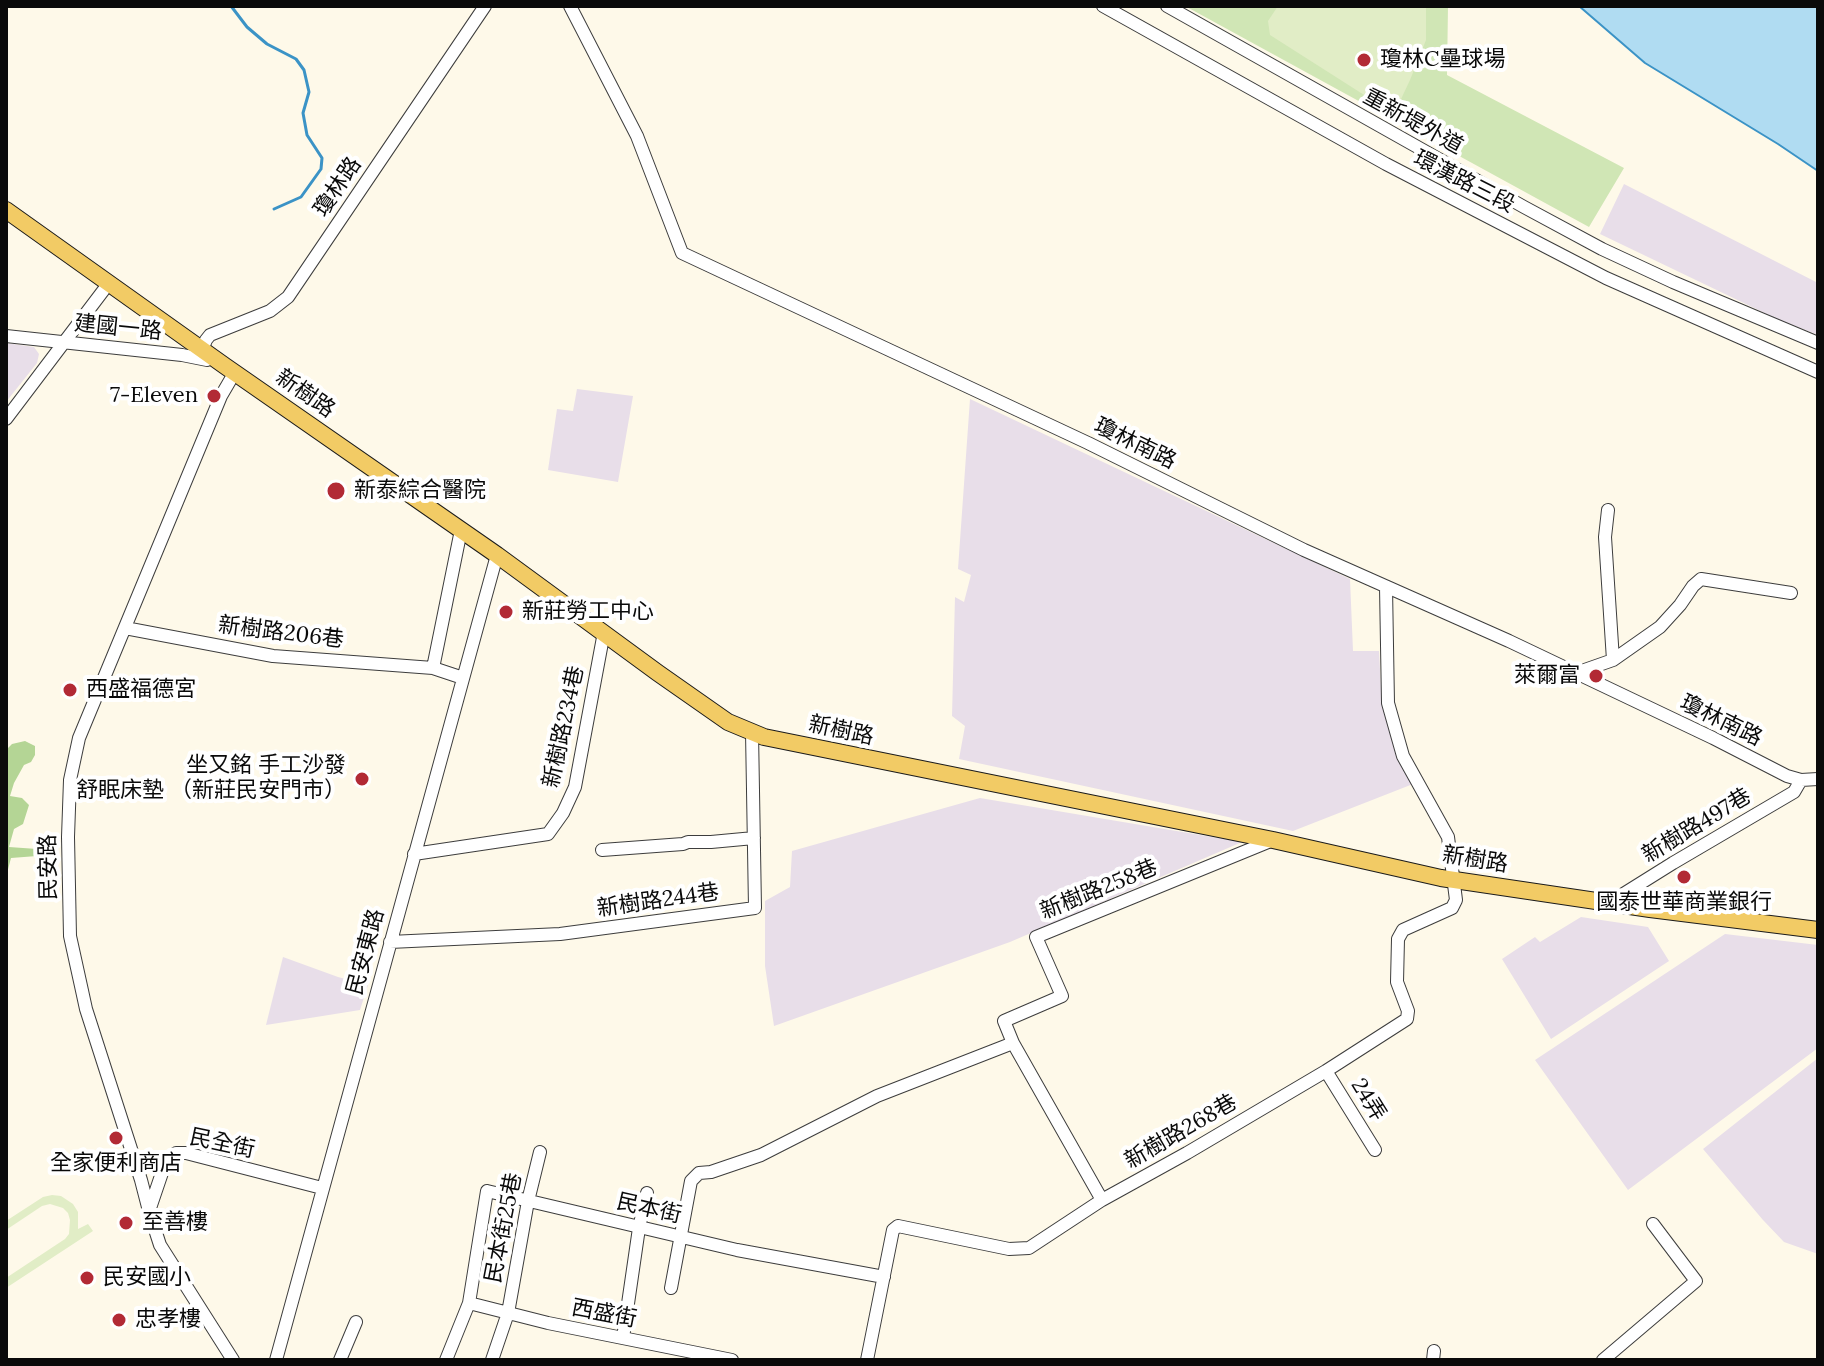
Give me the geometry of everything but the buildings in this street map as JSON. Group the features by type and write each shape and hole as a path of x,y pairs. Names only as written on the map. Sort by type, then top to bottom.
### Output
{"main road":[{"name":"新樹路","path":"6,210 109,283 200,354 230,369 497,555 728,722 764,737 1455,880 1818,930"}],"street":[{"name":"瓊林路","path":"200,354 210,335 270,311 288,297 485,6"},
{"name":"瓊林南路","path":"570,6 637,136 682,253 935,370 1304,550 1576,673 1787,776 1801,780 1818,779"},
{"name":"環漢路三段","path":"1103,6 1386,164 1593,271 1818,372"},
{"name":"重新堤外道","path":"1167,6 1602,249 1818,343"},
{"path":"6,419 109,283"},
{"name":"建國一路","path":"6,336 200,354"},
{"name":"民安路","path":"230,369 79,738 70,780 68,837 70,936 86,1009 149,1211 160,1245 233,1360"},
{"path":"1608,510 1605,537 1613,660"},
{"path":"433,668 461,530"},
{"name":"民安東路","path":"276,1360 497,555"},
{"path":"1576,673 1613,660 1660,627 1701,579 1791,593"},
{"path":"1386,587 1388,703 1403,756 1448,837 1455,880"},
{"name":"新樹路206巷","path":"125,628 273,656 433,668 463,678"},
{"name":"新樹路234巷","path":"414,854 548,834 563,813 575,787 604,632"},
{"name":"新樹路244巷","path":"390,942 560,934 755,908 752,732"},
{"name":"新樹路497巷","path":"1609,903 1794,792 1801,780"},
{"path":"602,850 754,838"},
{"name":"新樹路258巷","path":"1013,1043 1004,1021 1062,996 1036,937 1273,840"},
{"name":"新樹路268巷","path":"884,1277 893,1230 898,1226 1009,1249 1029,1248 1102,1200 1326,1071 1407,1019 1408,1011 1397,982 1398,939 1403,930 1452,908 1456,900 1455,880"},
{"path":"671,1288 691,1181 699,1173 761,1155 877,1096 1013,1043 1102,1200"},
{"name":"24弄","path":"1326,1071 1375,1150"},
{"name":"民本街25巷","path":"492,1360 508,1313 540,1152"},
{"name":"民全街","path":"149,1211 166,1161 176,1153 322,1188"},
{"name":"民本街","path":"469,1303 487,1191 737,1250 884,1277"},
{"path":"623,1338 647,1193"},
{"path":"1603,1360 1696,1281 1653,1224"},
{"path":"867,1360 884,1277"},
{"path":"446,1360 469,1303"},
{"name":"西盛街","path":"469,1303 732,1360"},
{"path":"340,1360 356,1322"}],"shaded area":[{"path":"1624,184 1818,283 1818,335 1775,318 1600,234"},
{"path":"6,343 34,347 39,354 37,363 6,402"},
{"path":"577,389 633,396 618,482 548,470 557,409 573,411"},
{"path":"970,399 1350,579 1353,651 1379,651 1382,706 1413,784 1293,831 959,759 965,726 952,716 955,597 964,602 971,575 958,569"},
{"path":"980,798 1242,842 1010,942 774,1026 765,966 765,901 790,887 792,851"},
{"path":"1581,917 1648,927 1669,961 1551,1039 1502,959 1535,937 1540,942"},
{"path":"1725,934 1818,945 1818,1048 1628,1190 1535,1060"},
{"path":"283,957 368,985 360,1010 266,1025"},
{"path":"1818,1058 1818,1254 1784,1242 1703,1149"}],"green space":[{"path":"1185,6 1448,6 1447,75 1624,168 1589,227"},
{"name":"瓊林C壘球場","path":"1278,6 1426,6 1426,40 1394,114 1270,35 1268,21"},
{"path":"25,741 35,746 35,755 31,762 24,765 10,796 22,798 29,805 23,824 14,829 9,847 37,849 37,856 11,858 6,877 6,750 12,744"},
{"path":"61,1196 73,1204 78,1212 78,1229 88,1224 93,1231 6,1288 6,1278 69,1234 68,1213 50,1204 6,1230 6,1221 43,1197"}],"water":[{"path":"1579,6 1818,6 1818,171 1645,63"}],"waterway":[{"path":"231,6 247,27 267,44 296,59 304,70 309,92 303,113 307,135 322,158 321,169 301,197 274,209"}],"place":[{"name":"瓊林C壘球場","path":"1364,60"},
{"name":"7-Eleven","path":"214,396"},
{"name":"新泰綜合醫院","path":"336,491"},
{"name":"新莊勞工中心","path":"506,612"},
{"name":"萊爾富","path":"1596,676"},
{"name":"西盛福德宮","path":"70,690"},
{"name":"坐又銘 手工沙發 舒眠床墊 （新莊民安門市）","path":"362,779"},
{"name":"國泰世華商業銀行","path":"1684,877"},
{"name":"全家便利商店","path":"116,1138"},
{"name":"至善樓","path":"126,1223"},
{"name":"民安國小","path":"87,1278"},
{"name":"忠孝樓","path":"119,1320"}]}
